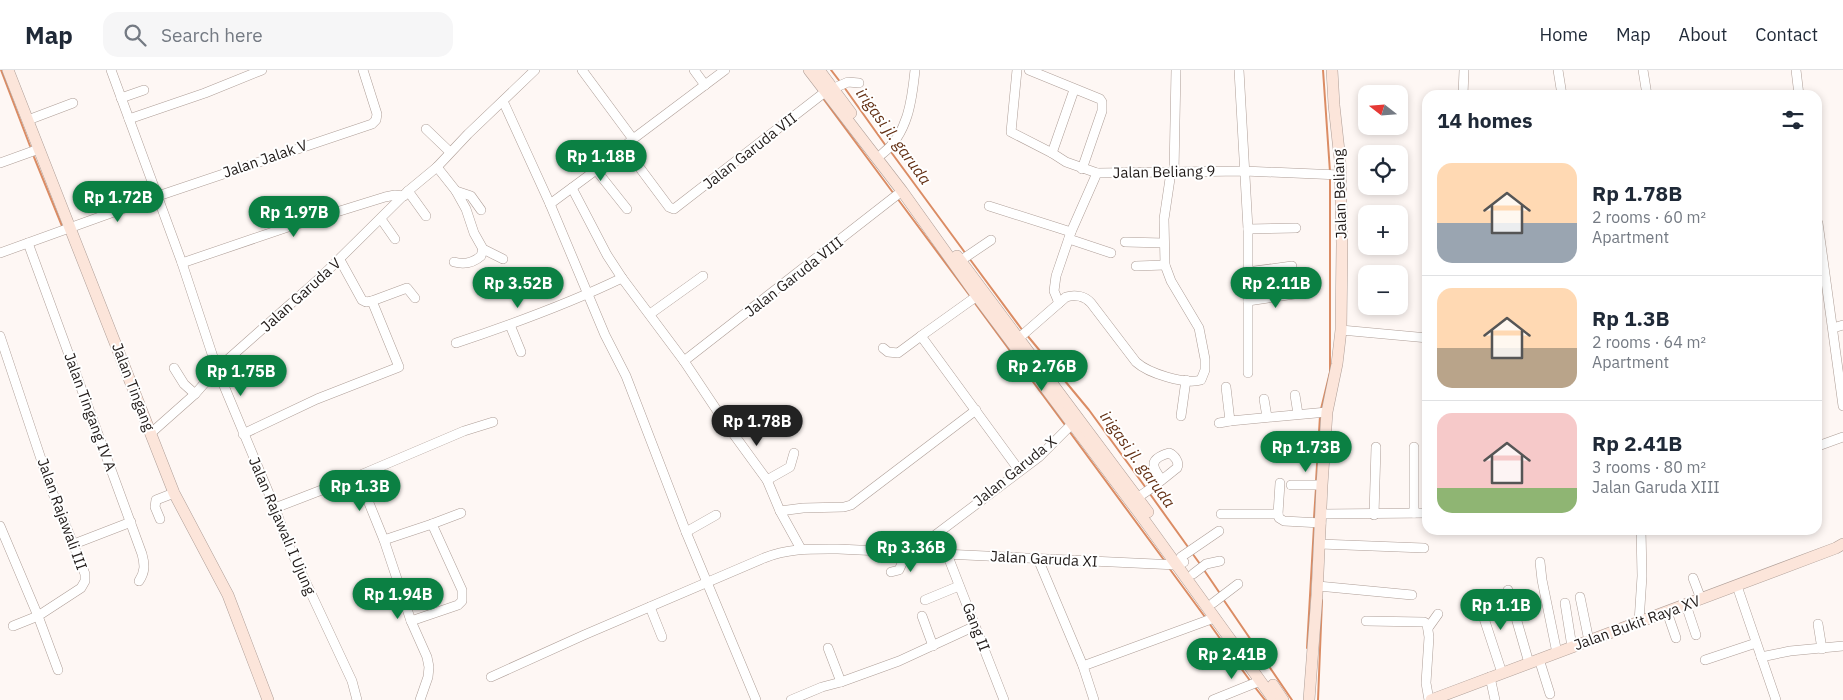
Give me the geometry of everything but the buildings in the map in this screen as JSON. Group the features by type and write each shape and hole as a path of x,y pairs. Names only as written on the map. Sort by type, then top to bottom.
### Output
{"main road":[{"name":"Jalan Tingang","path":"8,70 174,493 228,595 268,700"},
{"path":"809,70 836,87 902,191 963,259 1023,333 1144,494 1145,515"},
{"path":"819,70 836,87 887,150 963,259 976,296 1072,424 1145,515 1199,569 1219,597 1283,700"},
{"name":"Jalan Beliang","path":"1309,700 1318,586 1327,412 1337,364 1340,330 1342,244 1340,175 1332,70"},
{"name":"Jalan Bukit Raya XV","path":"1430,700 1737,586 1843,544"},
{"path":"1185,557 1214,618 1274,700"}],"street":[{"name":"Jalan Rajawali I Ujung","path":"111,70 182,263 217,369 313,601 352,681 357,700"},
{"path":"129,119 205,93 262,70"},
{"name":"Jalan Jalak V","path":"0,254 158,196 372,124 376,120 377,114 363,70"},
{"name":"Jalan Garuda V","path":"150,433 194,394 217,369 340,260 535,70"},
{"path":"582,70 633,140"},
{"path":"694,70 705,85"},
{"path":"550,204 724,70"},
{"path":"887,150 906,121 913,94 915,70"},
{"path":"1017,70 1010,132 1066,162 1097,173"},
{"path":"1030,70 1074,90 1100,99 1103,105 1082,169"},
{"path":"1023,333 1069,296 1086,298 1140,366 1151,372 1186,380 1197,382 1202,379 1205,360 1202,338 1193,317 1171,281 1165,265 1164,220 1172,172 1176,70"},
{"path":"1239,70 1248,229 1248,373"},
{"path":"1464,70 1464,90"},
{"path":"1558,70 1561,90"},
{"path":"1643,70 1646,90"},
{"path":"1796,70 1798,90"},
{"path":"836,87 851,81 859,83"},
{"name":"Jalan Garuda VII","path":"624,148 669,207 674,209 836,87"},
{"path":"121,98 144,90"},
{"path":"1052,153 1074,90"},
{"path":"503,101 626,376 686,532 756,700"},
{"path":"28,120 73,103"},
{"path":"426,129 450,152"},
{"path":"0,163 39,149"},
{"path":"437,167 456,191 483,249 503,259"},
{"path":"596,170 627,209"},
{"name":"Jalan Beliang 9","path":"1058,303 1054,291 1056,276 1070,235 1097,173 1244,171 1340,175"},
{"path":"572,188 607,256 684,361 724,421 767,480 780,511 801,549"},
{"path":"456,191 471,196 481,210"},
{"name":"Jalan Garuda VIII","path":"684,361 902,191"},
{"path":"182,263 384,197 406,194 426,216"},
{"path":"989,206 1070,235 1111,253"},
{"path":"381,219 395,239"},
{"path":"1248,229 1296,228"},
{"path":"963,259 991,240"},
{"path":"1125,242 1164,243"},
{"name":"Jalan Tingang IV A","path":"28,243 145,563 144,573 139,581"},
{"path":"454,262 466,264 474,261 481,256 483,249"},
{"path":"1822,251 1843,406"},
{"path":"340,260 362,300 366,302 406,288 415,298"},
{"path":"1136,266 1165,265"},
{"path":"1247,272 1292,266"},
{"path":"650,314 703,276"},
{"path":"456,343 510,326 622,278"},
{"path":"1248,301 1302,293"},
{"path":"883,348 888,352 898,353 976,296"},
{"path":"243,434 317,399 399,367 372,300"},
{"path":"1833,328 1843,325"},
{"path":"510,326 522,352"},
{"path":"1340,330 1422,337"},
{"name":"Jalan Rajawali III","path":"0,336 50,486 85,574 85,581 81,588 38,616"},
{"path":"921,336 1019,470"},
{"path":"174,368 184,384 194,394"},
{"path":"1181,416 1186,380"},
{"path":"1226,387 1230,421"},
{"path":"1295,395 1298,414"},
{"path":"1264,399 1267,417"},
{"path":"780,511 851,505 976,410"},
{"path":"1219,423 1327,412"},
{"path":"275,508 358,476 440,441 493,422"},
{"name":"Jalan Garuda X","path":"910,554 1045,451 1072,424"},
{"path":"1822,445 1843,437"},
{"path":"1374,515 1376,447"},
{"path":"1414,447 1414,513"},
{"path":"767,480 790,467 794,452"},
{"path":"358,476 384,540 411,621 427,657 428,677 420,700"},
{"path":"1144,494 1162,480"},
{"path":"1280,483 1278,518 1284,521 1422,513"},
{"path":"1291,485 1322,485"},
{"path":"160,519 154,504 156,500 174,493"},
{"path":"384,540 432,524 460,512"},
{"path":"1221,514 1278,514"},
{"path":"686,532 716,515"},
{"path":"74,544 131,522"},
{"path":"411,621 458,605 462,600 462,590 432,524"},
{"path":"0,526 38,616 58,670"},
{"path":"1185,557 1219,531"},
{"path":"1639,622 1642,576 1641,535"},
{"path":"1320,544 1424,548"},
{"name":"Jalan Garuda XI","path":"491,677 776,553 801,549 1038,559 1185,557"},
{"path":"891,572 898,570 903,561 927,553"},
{"name":"Gang II","path":"947,554 1001,699"},
{"path":"1038,559 1083,666 1094,700"},
{"path":"1199,569 1220,561"},
{"path":"1540,562 1557,653"},
{"path":"1693,578 1701,599"},
{"path":"1219,597 1238,584"},
{"path":"926,600 960,586"},
{"path":"1318,586 1412,595"},
{"path":"1737,586 1776,700"},
{"path":"1508,590 1534,661 1550,694"},
{"path":"1580,597 1589,641"},
{"path":"1477,598 1502,672"},
{"path":"1565,603 1572,647"},
{"path":"1686,605 1696,635"},
{"path":"650,607 662,637"},
{"path":"1667,612 1676,638"},
{"path":"1430,700 1426,682 1428,628 1438,614"},
{"path":"13,626 38,616"},
{"path":"922,616 933,646"},
{"path":"1083,666 1214,618"},
{"path":"1366,621 1424,622 1428,628"},
{"path":"1818,624 1822,649"},
{"path":"791,700 822,687 899,661 975,626"},
{"path":"1705,660 1756,643"},
{"path":"1762,657 1790,651 1843,646"},
{"path":"828,648 840,682"},
{"path":"1224,662 1240,653"},
{"path":"1490,677 1495,700"},
{"path":"1213,700 1260,681"}],"waterway":[{"path":"1,70 30,146"},
{"name":"irigasi jl. garuda","path":"831,70 841,83"},
{"path":"1323,70 1330,172"},
{"name":"irigasi jl. garuda","path":"844,87 886,146"},
{"path":"822,97 894,194"},
{"name":"irigasi jl. garuda","path":"891,152 966,254"},
{"path":"34,157 62,226"},
{"path":"1321,409 1330,372 1330,177"},
{"path":"897,198 970,296"},
{"name":"irigasi jl. garuda","path":"969,258 1023,331"},
{"path":"974,302 1065,425"},
{"name":"irigasi jl. garuda","path":"1026,334 1089,410 1146,488"},
{"path":"1316,481 1320,416"},
{"path":"1069,431 1164,560"},
{"path":"1314,518 1316,488"},
{"name":"irigasi jl. garuda","path":"1150,494 1188,547"},
{"path":"1307,648 1314,526"},
{"name":"irigasi jl. garuda","path":"1192,553 1200,564"},
{"path":"1169,568 1205,617"},
{"name":"irigasi jl. garuda","path":"1204,570 1221,595"},
{"name":"irigasi jl. garuda","path":"1223,599 1292,700"},
{"path":"1318,700 1322,600"},
{"path":"1209,623 1231,654"},
{"path":"1235,660 1251,682"},
{"path":"1254,686 1265,700"}]}
